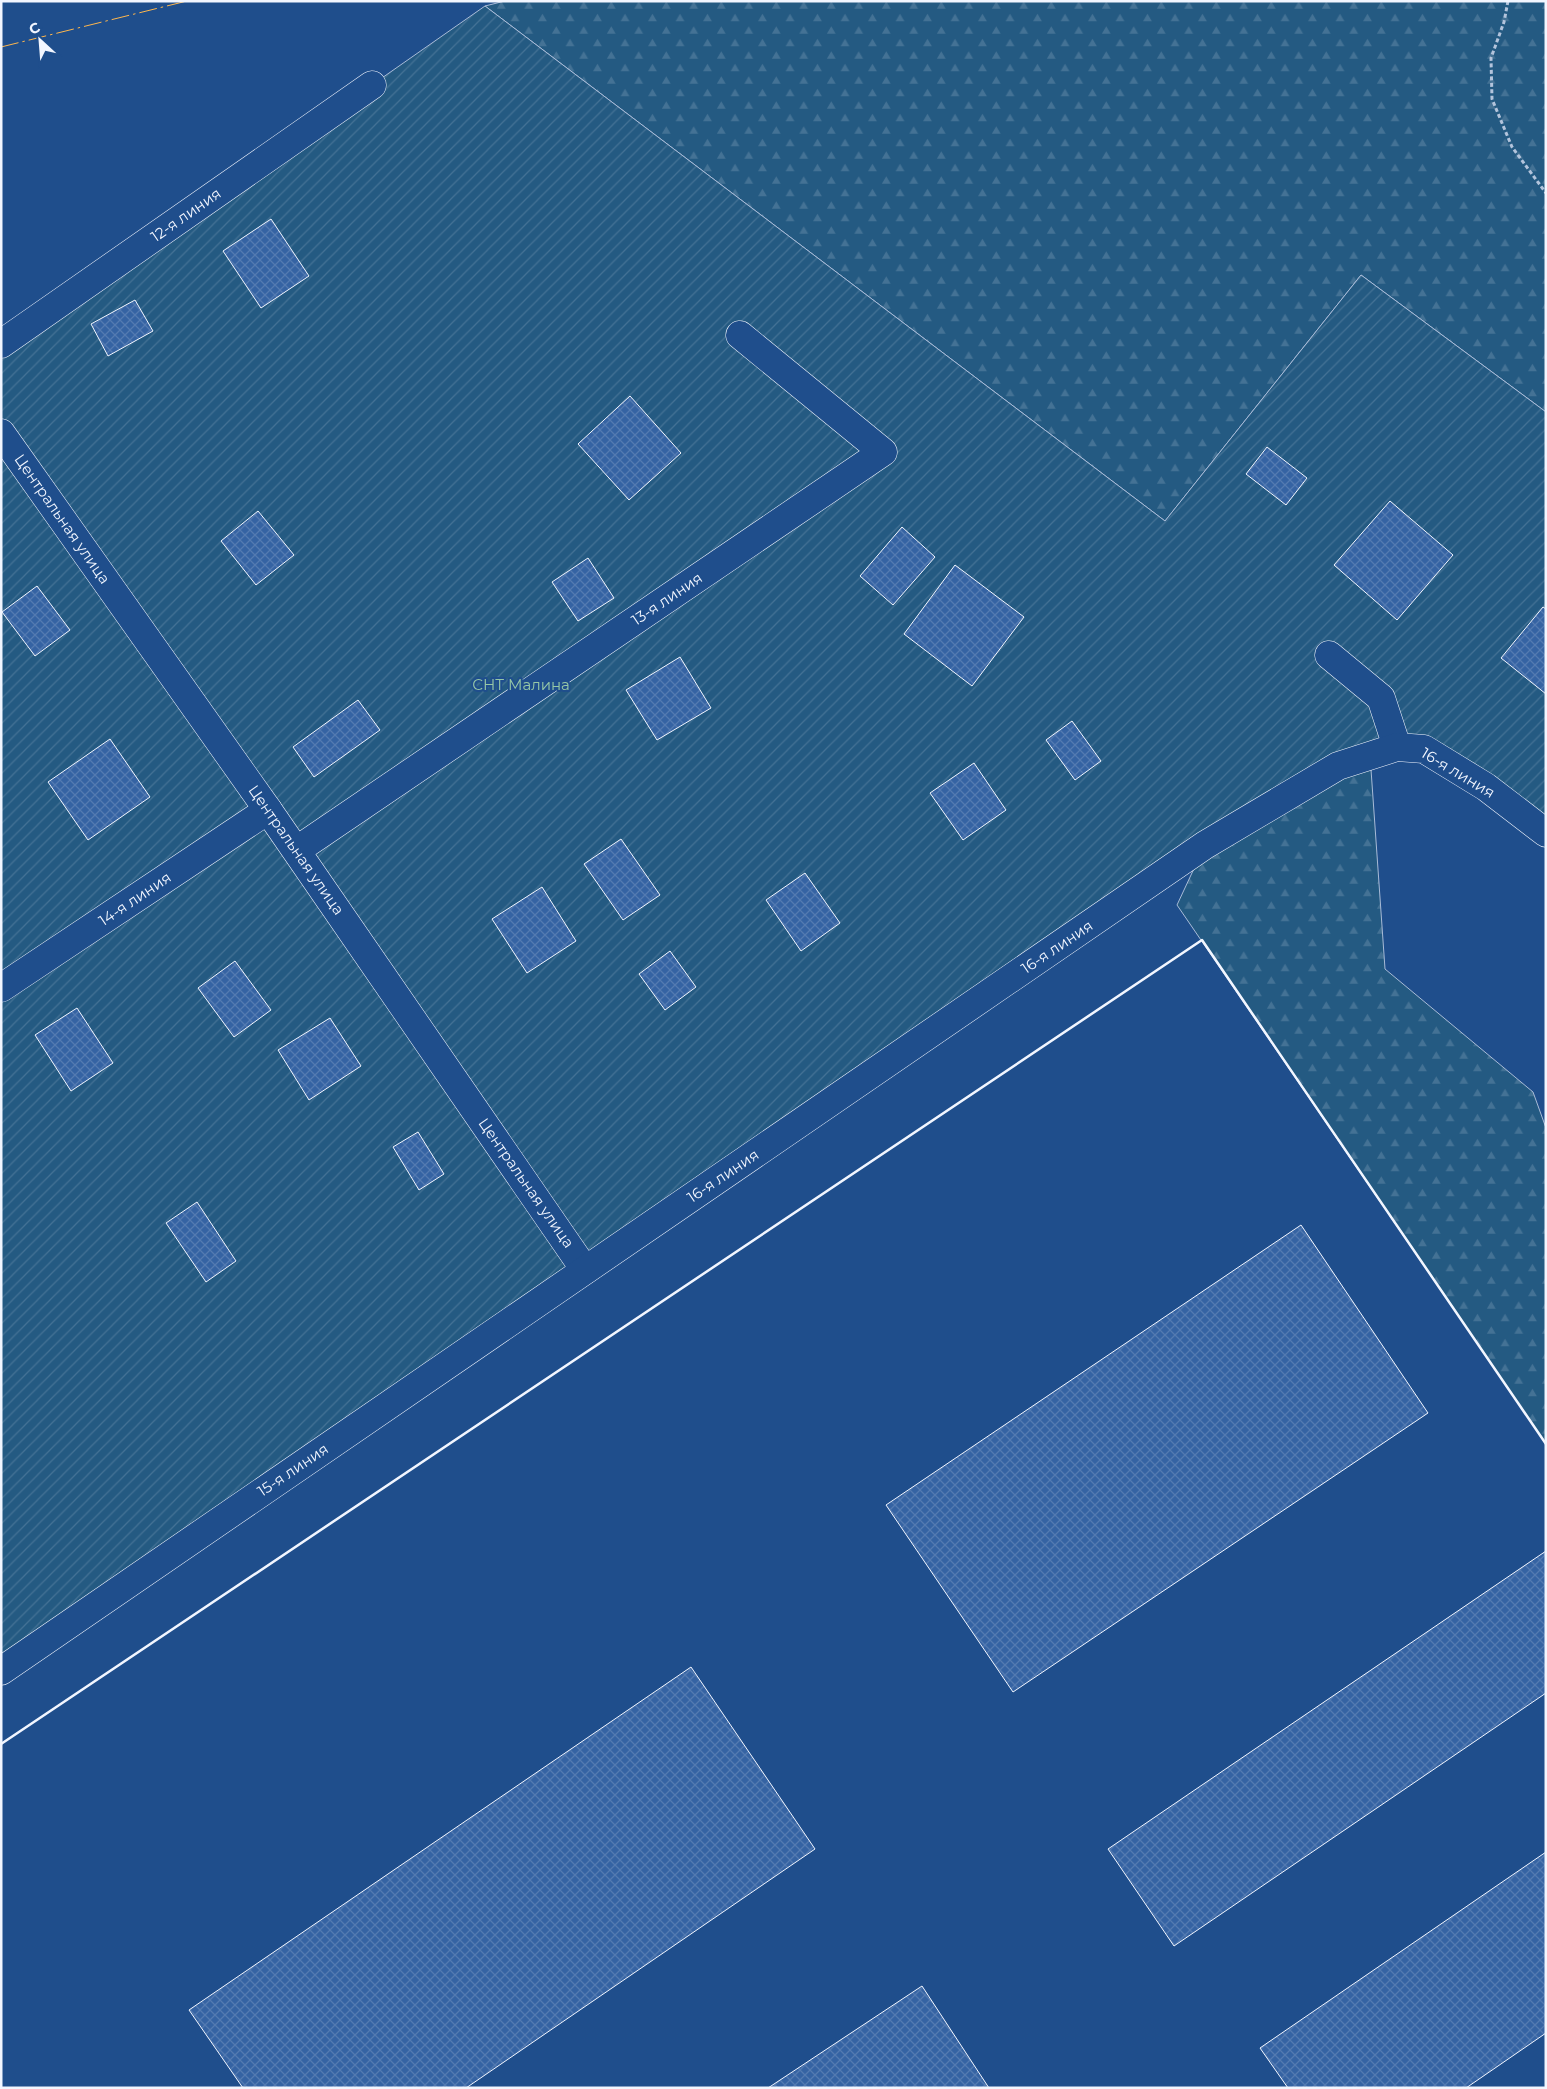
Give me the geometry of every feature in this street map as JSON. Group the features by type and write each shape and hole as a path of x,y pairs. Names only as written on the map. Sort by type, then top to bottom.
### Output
{"street":[{"name":"12-я линия","path":"1,344 372,85"},
{"name":"13-я линия","path":"297,850 883,452 740,336"},
{"name":"Центральная улица","path":"1,434 297,850 585,1270"},
{"path":"1329,655 1380,698 1397,746"},
{"name":"16-я линия","path":"585,1270 1205,845 1338,766 1397,746 1424,749 1486,787 1546,832"},
{"name":"14-я линия","path":"1,988 268,810"},
{"name":"15-я линия","path":"1,1671 585,1270"}],"path":[{"path":"1508,1 1504,22 1491,58 1492,99 1512,148 1546,194"}],"green space":[{"path":"505,1 1546,1 1546,412 1361,275 1165,521 485,6"},
{"name":"СНТ Малина","path":"485,6 1165,521 1361,275 1546,412 1546,833 1424,749 1338,766 1,1671 1,344"},
{"path":"1370,755 1385,969 1533,1092 1546,1128 1546,1444 1177,905 1205,845"}],"building":[{"path":"271,219 309,276 261,308 223,251"},
{"path":"135,300 153,331 108,356 91,324"},
{"path":"630,396 681,453 629,500 578,444"},
{"path":"1267,447 1307,478 1286,505 1246,474"},
{"path":"1390,501 1453,555 1397,620 1334,565"},
{"path":"258,511 294,555 256,585 221,541"},
{"path":"902,527 935,557 893,605 860,576"},
{"path":"588,558 614,598 578,621 552,582"},
{"path":"955,565 1024,617 972,686 904,634"},
{"path":"37,586 70,630 35,656 2,612"},
{"path":"1543,607 1546,609 1546,694 1501,658"},
{"path":"680,657 711,708 657,740 626,690"},
{"path":"358,700 380,730 314,777 293,747"},
{"path":"1072,721 1101,761 1075,780 1046,740"},
{"path":"110,739 150,797 88,840 48,782"},
{"path":"974,763 1006,810 963,840 930,793"},
{"path":"621,839 660,895 623,920 584,864"},
{"path":"805,873 840,923 801,951 766,900"},
{"path":"542,887 576,941 527,973 492,919"},
{"path":"670,951 696,987 665,1010 639,974"},
{"path":"235,961 271,1010 234,1037 198,988"},
{"path":"77,1008 113,1063 71,1091 35,1035"},
{"path":"330,1018 361,1066 309,1100 278,1050"},
{"path":"418,1132 444,1174 419,1190 393,1147"},
{"path":"197,1202 236,1261 206,1282 166,1223"},
{"path":"1301,1225 1428,1413 1013,1692 886,1505"},
{"path":"1546,1551 1546,1693 1174,1946 1108,1849"},
{"path":"691,1667 815,1849 466,2088 243,2088 189,2010"},
{"path":"1546,1852 1546,2033 1466,2088 1288,2088 1260,2048"},
{"path":"922,1986 989,2088 768,2088"}],"wall":[{"path":"1,1744 1202,940 1546,1444"}],"power":[{"path":"1,47 187,1"}]}
